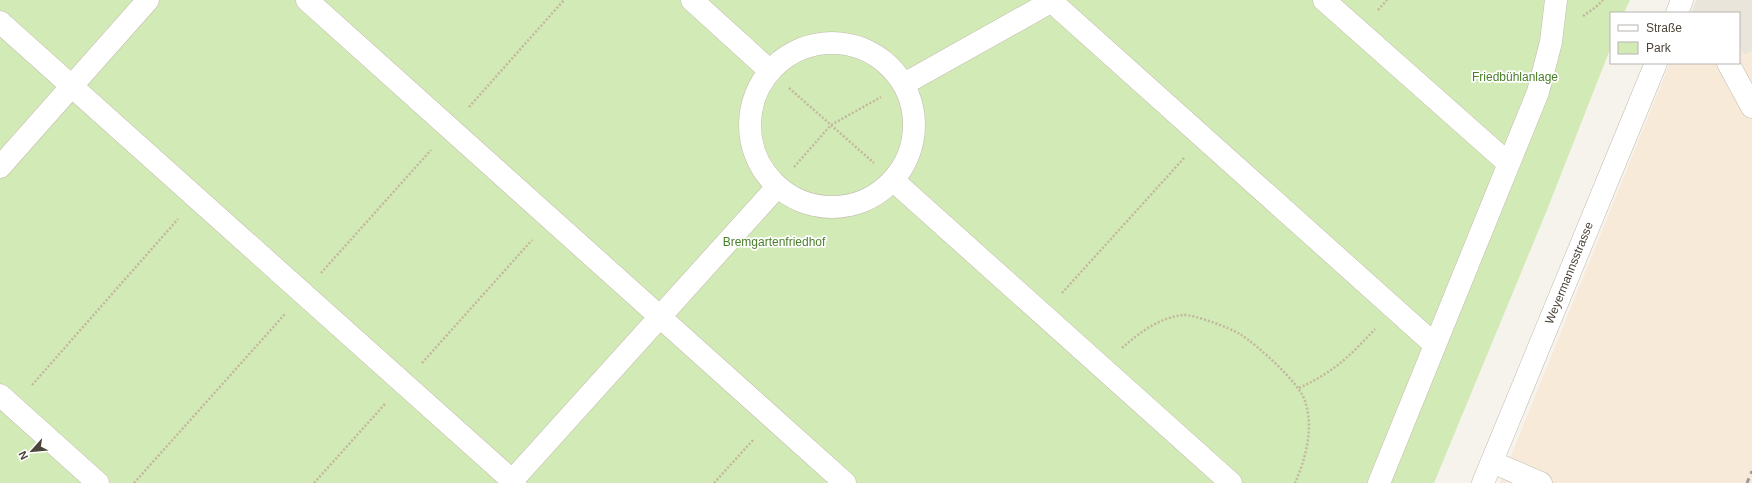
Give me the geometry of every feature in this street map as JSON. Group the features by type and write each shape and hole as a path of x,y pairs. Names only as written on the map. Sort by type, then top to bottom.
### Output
{"street":[{"path":"0,167 148,0"},
{"path":"307,0 846,483"},
{"path":"692,0 769,70"},
{"path":"904,84 1052,0 1435,345"},
{"path":"1324,0 1508,164"},
{"path":"1379,483 1538,92 1551,42 1556,0"},
{"path":"1677,12 1682,0"},
{"path":"0,22 513,482 777,187"},
{"path":"833,43 853,46 873,54 895,72 904,84 912,116 912,140 907,160 894,181 880,192 865,200 843,206 811,205 794,198 777,187 759,163 750,135 749,121 753,99 763,78 769,70 792,54 812,46 833,43"},
{"name":"Weyermannsstrasse","path":"1483,483 1656,64"},
{"path":"1729,64 1752,107"},
{"path":"894,181 1231,483"},
{"path":"6,401 98,483"},
{"path":"1492,462 1541,483"}],"path":[{"path":"134,483 564,0"},
{"path":"769,70 894,181"},
{"path":"777,187 831,125 904,84"},
{"path":"1042,314 1203,137"},
{"path":"6,401 197,198"},
{"path":"314,483 551,219"},
{"path":"1299,388 1344,362 1377,327 1397,311"},
{"path":"1103,368 1110,359 1140,332 1169,318 1185,315 1208,321 1240,334 1270,359 1299,388 1305,399 1308,412 1308,441 1295,483"},
{"path":"714,483 772,418"}],"shaded area":[{"path":"1696,0 1752,0 1752,51 1744,55 1740,48 1740,12 1691,12"},
{"path":"1740,48 1744,55 1752,51 1752,483 1500,483 1670,64 1740,64"}],"green space":[{"name":"Bremgartenfriedhof","path":"0,0 1630,0 1624,12 1610,12 1610,50 1547,210 1434,483 0,483"}],"railway":[{"path":"1747,483 1752,471"}],"park label":[{"name":"Friedbühlanlage","path":"1515,77"}]}
